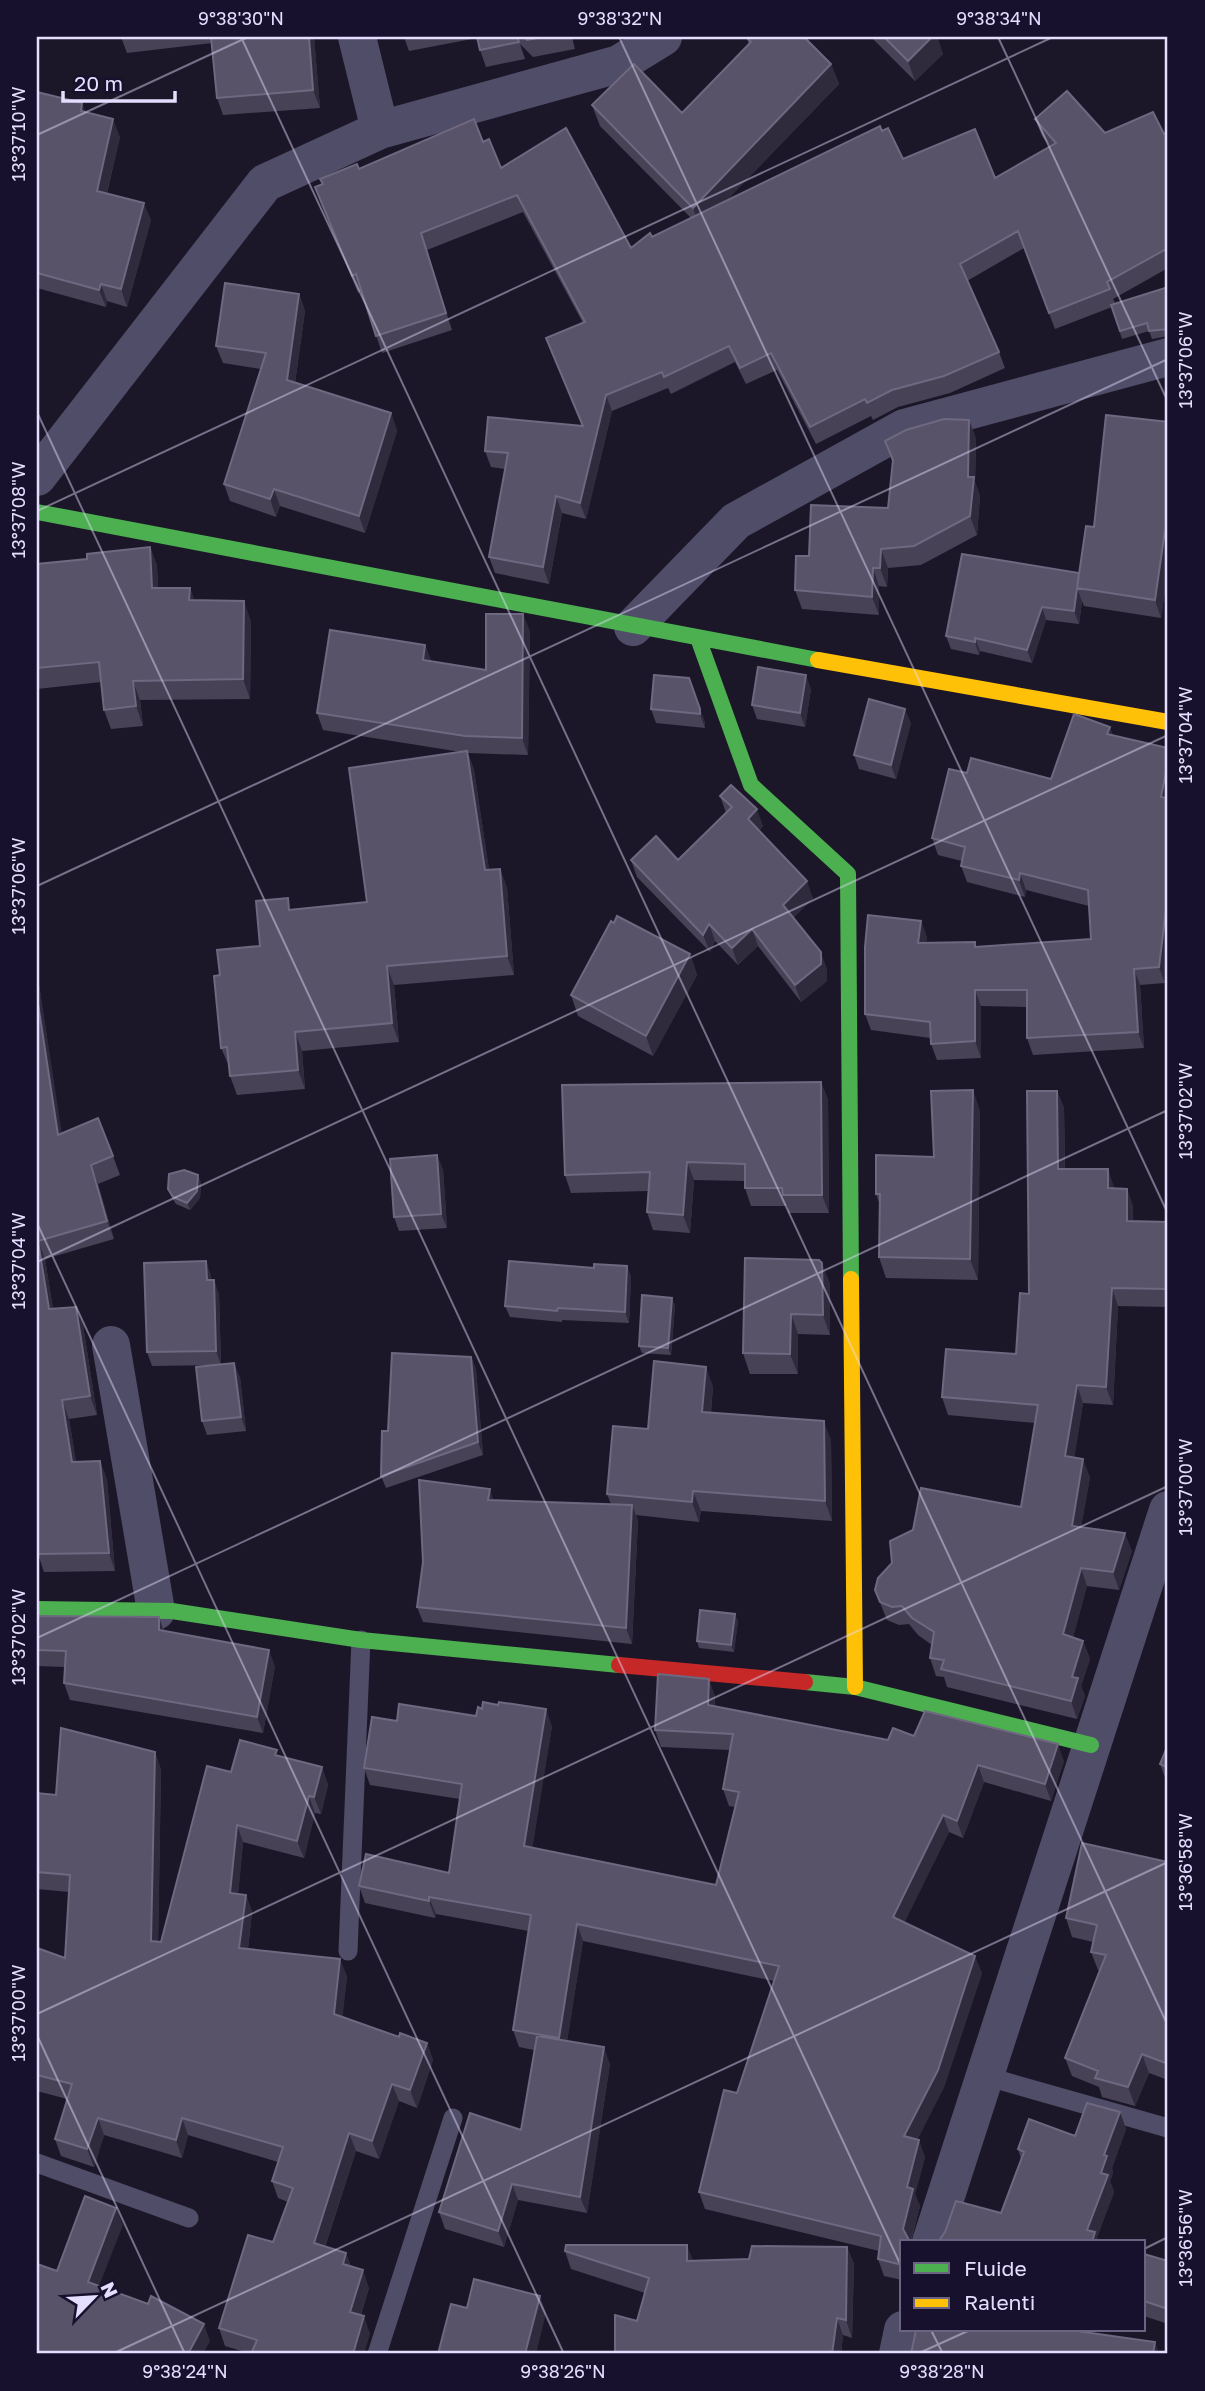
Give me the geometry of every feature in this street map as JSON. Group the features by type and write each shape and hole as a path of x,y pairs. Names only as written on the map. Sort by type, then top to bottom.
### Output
{"street":[{"path":"357,37 380,130"},
{"path":"37,477 265,183 380,130 619,64 663,37"},
{"path":"633,627 736,521 904,428 1168,357"},
{"path":"37,512 633,627 1168,722"},
{"path":"698,638 751,785 848,874 855,1687"},
{"path":"111,1345 156,1611"},
{"path":"932,2240 1168,1510"},
{"path":"37,1609 156,1611 361,1640 855,1687 1091,1745"},
{"path":"898,2354 903,2332"}],"lane":[{"path":"348,1951 361,1640"},
{"path":"985,2076 1168,2128"},
{"path":"377,2354 453,2118"},
{"path":"37,2163 189,2218"}],"building":[{"path":"211,37 309,37 313,90 217,98"},
{"path":"477,37 517,37 519,42 480,50"},
{"path":"523,37 544,37 527,40"},
{"path":"748,37 804,37 831,64 693,208 592,105 634,64 682,113 751,42"},
{"path":"884,37 932,37 908,61"},
{"path":"1067,91 1105,133 1153,112 1164,134 1168,132 1168,248 1107,282 1110,289 1049,313 1018,231 960,264 999,352 944,376 892,390 867,403 865,399 810,427 771,353 740,368 729,346 664,377 662,372 606,395 580,503 556,496 543,567 489,557 508,453 485,451 488,417 583,426 546,338 585,322 517,195 421,233 446,313 376,336 356,274 352,276 315,187 323,184 320,179 357,164 359,169 474,119 483,142 489,139 501,168 566,128 631,248 650,233 652,237 880,126 882,131 888,128 903,159 975,129 995,178 1056,143 1035,119"},
{"path":"37,92 82,103 81,111 113,119 97,191 144,203 121,289 101,284 99,290 37,273"},
{"path":"225,283 299,294 287,380 391,413 359,516 274,489 270,499 224,484 266,353 216,346"},
{"path":"1168,287 1168,329 1149,331 1147,323 1120,331 1111,305"},
{"path":"1106,415 1168,422 1168,531 1165,530 1155,600 1077,588 1086,526 1094,527"},
{"path":"944,419 969,420 968,477 974,477 970,516 914,546 881,549 880,568 873,568 872,597 795,590 796,556 809,556 811,505 888,508 893,460 885,441 906,430"},
{"path":"150,547 152,588 190,588 189,600 244,601 243,679 133,681 136,706 104,710 99,662 37,668 37,564 87,559 87,554"},
{"path":"962,554 1079,573 1074,611 1042,607 1027,650 975,638 975,642 946,636"},
{"path":"486,614 523,614 522,738 465,736 317,713 330,630 425,645 423,660 486,670"},
{"path":"758,667 806,675 800,713 752,705"},
{"path":"654,675 689,678 700,714 651,709"},
{"path":"869,699 905,709 891,765 854,755"},
{"path":"1074,714 1110,727 1107,734 1168,748 1161,797 1168,798 1168,892 1159,967 1134,969 1138,1032 1027,1038 1027,990 975,990 975,1041 931,1044 930,1022 865,1014 868,915 921,921 918,943 975,942 975,947 1091,939 1088,890 1020,873 1019,880 961,866 965,847 932,838 949,769 967,773 971,758 1051,779"},
{"path":"467,751 485,870 500,869 507,956 387,966 392,1023 295,1032 298,1070 230,1076 227,1047 221,1048 214,976 220,975 217,950 260,946 256,901 288,898 289,910 367,902 349,768"},
{"path":"731,785 757,809 748,819 807,881 783,905 821,952 821,964 795,985 752,929 732,948 709,924 703,935 631,860 656,836 678,860 732,807 720,796"},
{"path":"617,916 690,954 646,1036 571,995 611,921 614,923"},
{"path":"37,997 58,1135 98,1118 113,1156 91,1165 107,1221 38,1241 49,1309 76,1307 90,1396 62,1400 72,1462 100,1461 109,1553 38,1554"},
{"path":"821,1082 822,1195 783,1195 782,1188 745,1188 745,1164 687,1162 683,1215 647,1212 650,1172 565,1175 562,1085"},
{"path":"973,1090 970,1259 879,1257 880,1194 876,1194 876,1155 934,1157 931,1091"},
{"path":"1027,1091 1057,1091 1058,1169 1108,1169 1108,1188 1127,1189 1127,1221 1168,1222 1168,1289 1112,1288 1106,1387 1077,1385 1065,1456 1083,1459 1072,1526 1125,1533 1113,1572 1081,1568 1063,1634 1083,1641 1072,1677 1078,1678 1071,1701 941,1669 944,1660 930,1658 934,1632 912,1618 902,1606 892,1607 880,1602 875,1590 878,1578 892,1563 890,1541 913,1530 921,1488 1021,1507 1038,1405 942,1397 946,1349 1016,1354 1020,1293 1029,1294"},
{"path":"437,1155 441,1214 394,1217 390,1159"},
{"path":"184,1170 198,1175 197,1191 187,1203 173,1197 168,1189 169,1174"},
{"path":"745,1258 819,1260 822,1263 823,1315 791,1314 790,1354 743,1353"},
{"path":"206,1261 207,1280 214,1280 216,1351 147,1352 144,1263"},
{"path":"509,1261 594,1268 594,1264 627,1266 625,1312 558,1308 557,1311 505,1306"},
{"path":"642,1295 672,1298 668,1348 639,1346"},
{"path":"392,1353 471,1357 478,1442 381,1476 382,1431 388,1431"},
{"path":"654,1361 706,1367 702,1412 824,1421 825,1501 693,1491 692,1502 607,1494 613,1426 648,1429"},
{"path":"234,1363 241,1417 202,1421 196,1367"},
{"path":"419,1480 490,1489 488,1500 632,1505 626,1628 417,1607 423,1562"},
{"path":"700,1610 735,1614 731,1645 697,1641"},
{"path":"37,1616 159,1617 159,1630 269,1650 257,1717 64,1683 66,1651 37,1650"},
{"path":"658,1674 709,1679 708,1705 888,1740 893,1728 914,1736 925,1711 1058,1744 1045,1784 978,1765 957,1821 943,1815 893,1917 975,1956 938,2070 904,2136 919,2140 907,2187 913,2189 903,2229 909,2240 900,2240 900,2264 878,2259 881,2236 699,2192 724,2090 737,2093 779,1966 577,1924 559,2038 513,2030 531,1915 429,1897 429,1901 359,1886 366,1854 449,1873 462,1784 364,1768 372,1717 397,1721 399,1704 476,1716 478,1707 482,1709 483,1702 546,1709 524,1846 716,1885 739,1792 723,1789 733,1734 655,1730"},
{"path":"61,1728 155,1752 151,1941 161,1942 207,1766 231,1772 240,1740 277,1750 275,1755 322,1767 314,1797 309,1796 297,1841 237,1825 230,1893 246,1895 239,1948 340,1959 334,2014 399,2037 400,2033 427,2043 410,2090 392,2084 372,2141 349,2133 314,2243 346,2253 343,2264 363,2270 350,2312 364,2316 353,2354 251,2354 257,2340 219,2328 248,2235 273,2242 293,2188 272,2181 283,2147 182,2118 176,2140 98,2118 87,2149 55,2139 72,2084 37,2075 37,1948 65,1958 70,1875 37,1872 37,1793 56,1795"},
{"path":"1168,1745 1168,1768 1160,1764"},
{"path":"1082,1843 1168,1862 1168,2064 1142,2054 1128,2087 1095,2078 1098,2071 1065,2058 1106,1955 1091,1952 1097,1925 1066,1918"},
{"path":"537,2036 604,2047 580,2197 512,2184 498,2231 439,2212 470,2113 521,2130"},
{"path":"1087,2103 1120,2112 1104,2155 1107,2156 1101,2173 1108,2175 1087,2230 1095,2232 1093,2240 939,2240 956,2201 1001,2213 1024,2152 1018,2149 1029,2119 1075,2136"},
{"path":"85,2196 116,2208 88,2282 148,2304 151,2296 204,2324 188,2354 37,2352 37,2264 57,2271"},
{"path":"566,2245 687,2245 687,2261 749,2259 752,2246 847,2247 846,2320 837,2318 832,2354 615,2354 615,2315 637,2321 649,2278 565,2251"},
{"path":"1146,2255 1168,2261 1168,2309 1146,2302"},
{"path":"474,2279 540,2296 525,2354 438,2354 451,2304 467,2308"},
{"path":"916,2332 1084,2332 1155,2342 1153,2354 911,2354"}],"traffic: fast":[{"path":"37,512 818,660"},
{"path":"698,638 751,785 848,874 851,1279"},
{"path":"37,1609 172,1611 361,1640 619,1665"},
{"path":"805,1682 855,1687 1091,1745"}],"traffic: slow":[{"path":"818,660 1168,722"},
{"path":"851,1279 855,1687"}],"traffic: jam":[{"path":"619,1665 805,1682"}]}
